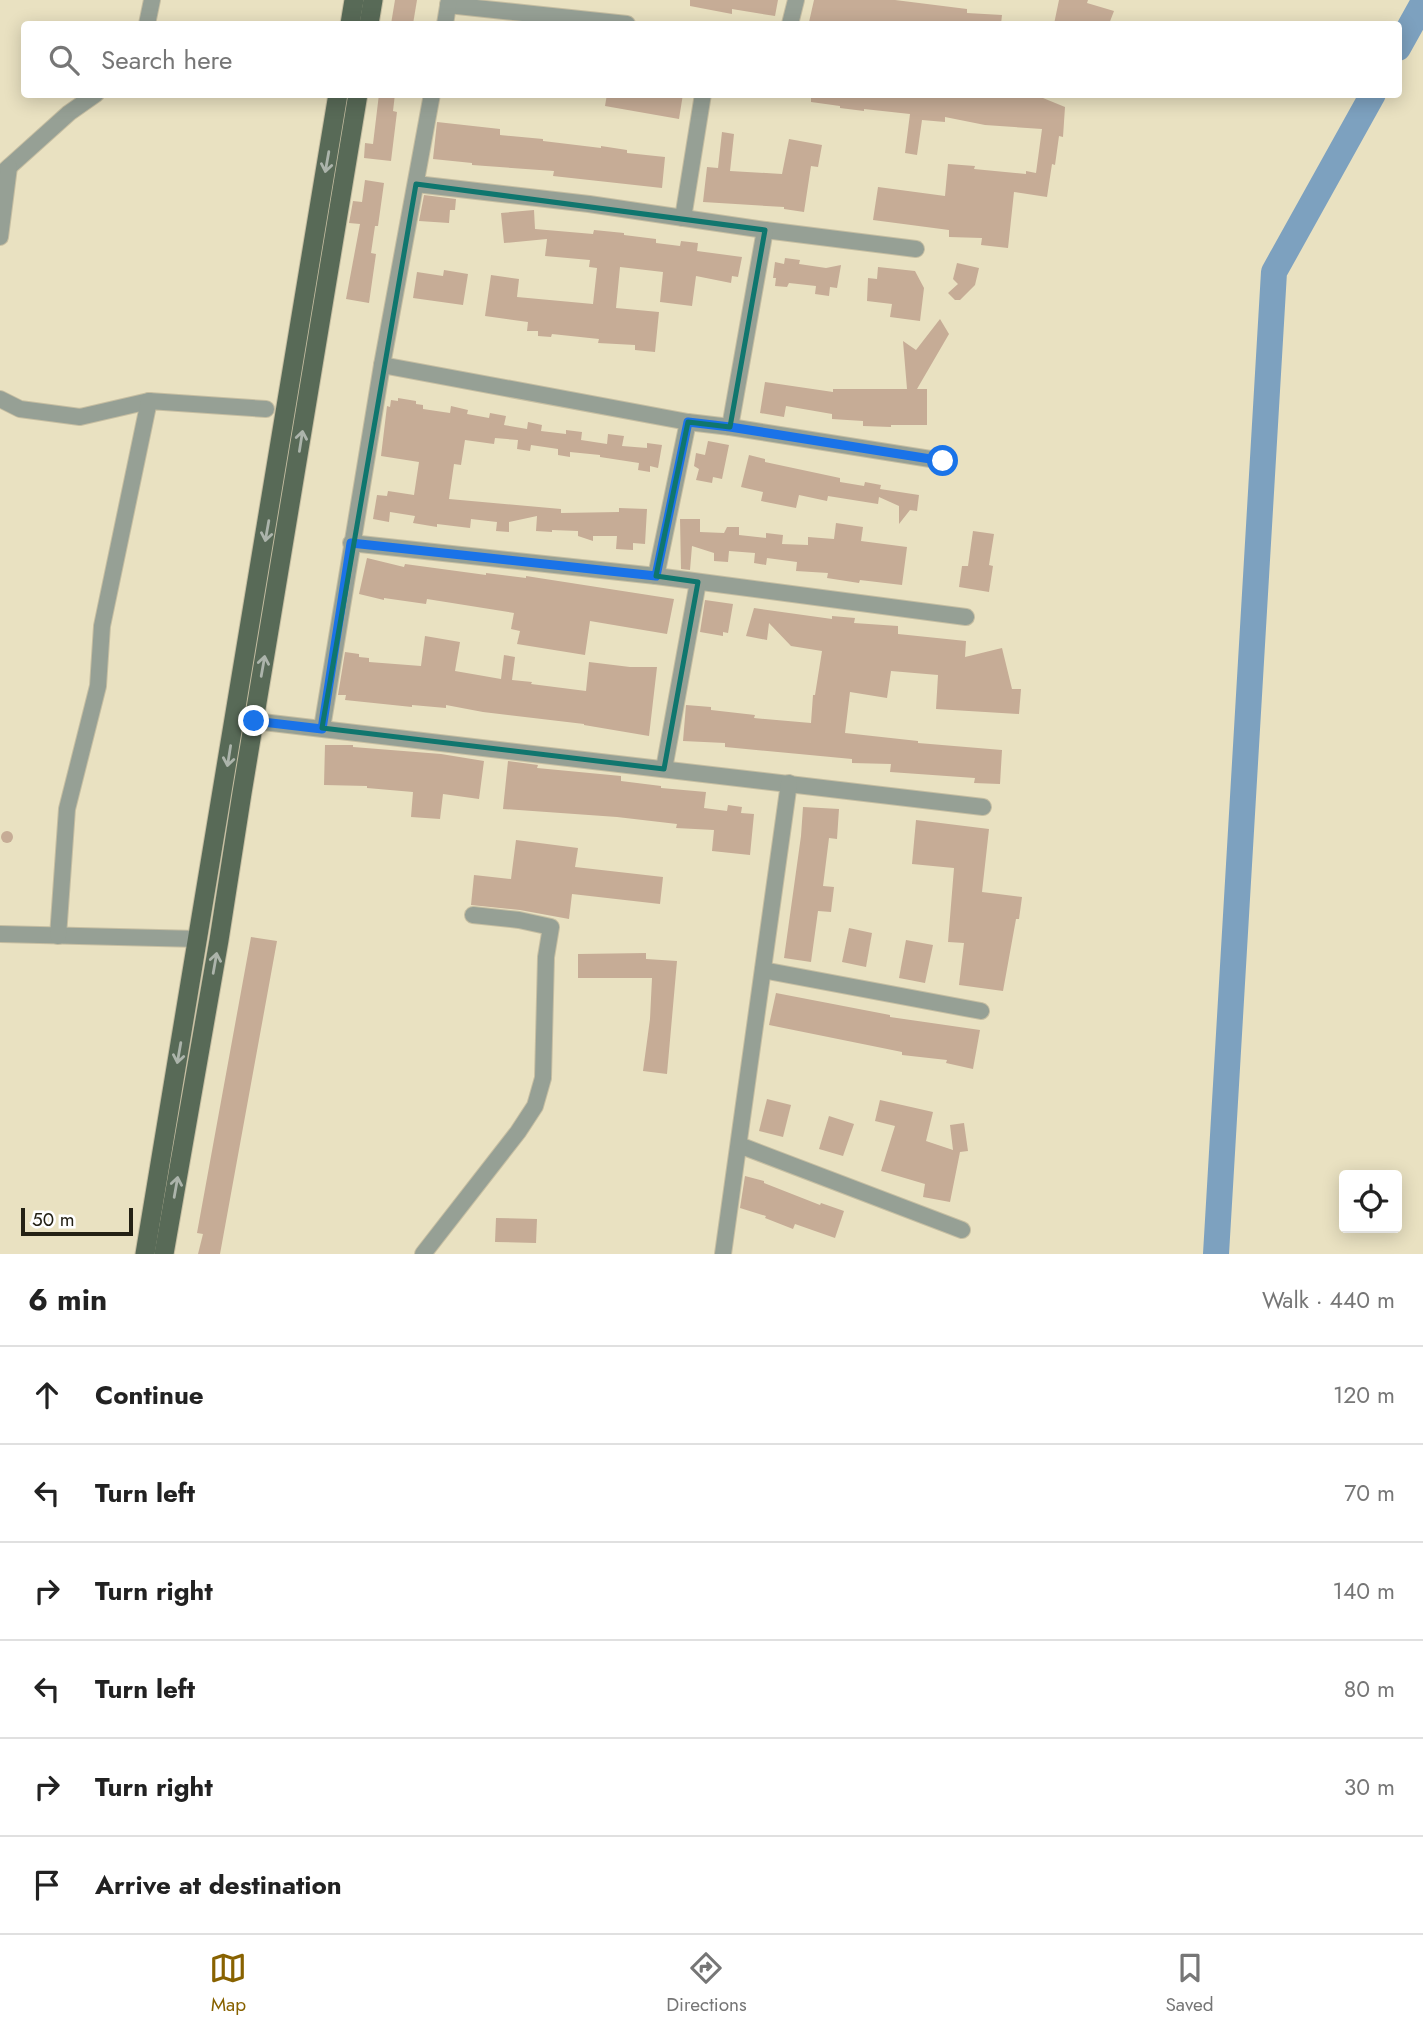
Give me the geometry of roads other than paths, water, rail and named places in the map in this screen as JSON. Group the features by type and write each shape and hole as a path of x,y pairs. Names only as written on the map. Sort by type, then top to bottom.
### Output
{"main road":[{"path":"350,21 354,0"},
{"path":"370,21 373,0"},
{"path":"145,1254 337,98"},
{"path":"164,1254 219,940 357,98"}],"street":[{"path":"148,21 152,0"},
{"path":"791,21 796,0"},
{"path":"446,21 449,2 603,21"},
{"path":"0,237 4,171 69,113 90,98"},
{"path":"322,729 351,543 431,98"},
{"path":"683,218 702,98"},
{"path":"416,184 916,249"},
{"path":"730,427 765,230"},
{"path":"382,365 688,422 943,461"},
{"path":"0,399 20,409 80,417 149,401 266,409"},
{"path":"58,936 67,809 98,686 102,626 149,401"},
{"path":"656,576 688,422"},
{"path":"351,543 656,576 966,617"},
{"path":"664,769 698,582"},
{"path":"254,721 983,807"},
{"path":"723,1254 789,783"},
{"path":"423,1254 518,1132 535,1106 543,1078 546,957 551,927 473,915"},
{"path":"0,934 198,939"},
{"path":"763,970 981,1011"},
{"path":"739,1145 962,1230"}],"waterway":[{"path":"1402,41 1423,3"},
{"path":"1216,1254 1274,272 1371,98"}]}
